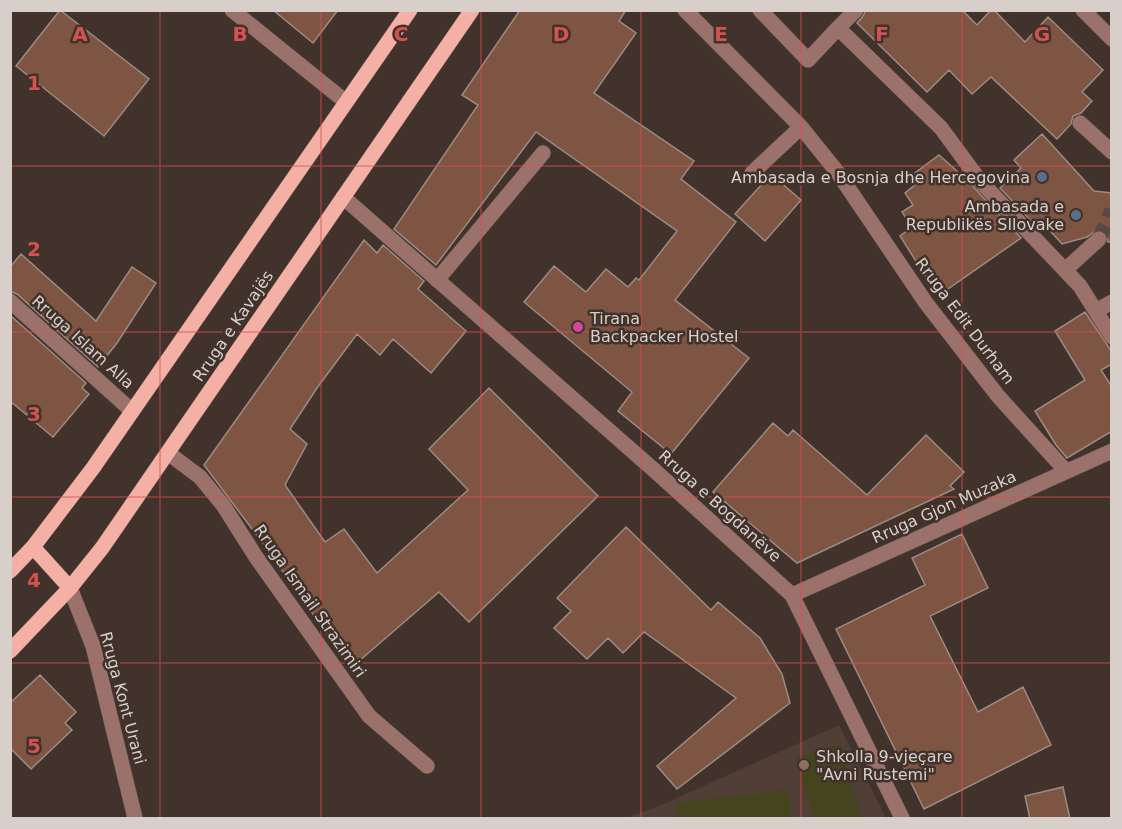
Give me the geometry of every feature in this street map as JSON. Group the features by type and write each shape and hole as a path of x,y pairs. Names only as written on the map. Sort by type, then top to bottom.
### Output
{"main road":[{"name":"Rruga e Kavajës","path":"10,571 33,547 93,468 410,10"},
{"name":"Rruga e Kavajës","path":"10,651 70,588 102,548 472,10"},
{"path":"33,547 70,588"}],"street":[{"path":"232,10 346,102"},
{"name":"Rruga Edit Durham","path":"685,10 801,127 838,173 926,303 998,396 1066,471"},
{"path":"760,10 808,60 856,10"},
{"path":"1083,10 1112,39"},
{"path":"838,28 941,128 980,181 1080,286 1112,337"},
{"path":"1080,123 1112,152"},
{"path":"752,173 801,127"},
{"path":"436,280 543,153"},
{"name":"Rruga e Bogdanëve","path":"343,197 654,470 792,595 902,819"},
{"path":"1065,270 1099,240"},
{"name":"Rruga Islam Alla","path":"10,301 132,411"},
{"path":"1096,311 1112,302"},
{"name":"Rruga Gjon Muzaka","path":"792,595 1112,451"},
{"name":"Rruga Ismail Strazimiri","path":"168,453 200,477 224,505 256,557 369,716 427,766"},
{"name":"Rruga Kont Urani","path":"70,588 93,646 135,819"}],"shaded area":[{"name":"Shkolla 9-vjeçare \"Avni Rustemi\"","path":"839,725 886,818 626,818 659,806"},
{"path":"840,745 861,818 814,818 796,758"},
{"path":"788,790 791,818 678,818 676,803"}],"building":[{"path":"60,10 149,79 104,136 16,66"},
{"path":"273,10 338,10 313,43"},
{"path":"520,10 626,10 619,21 636,33 594,93 694,161 681,179 736,222 675,300 749,358 671,454 618,411 632,392 524,302 554,266 586,292 606,269 628,287 636,278 639,280 677,231 536,132 436,265 394,229 478,105 462,95"},
{"path":"866,10 962,10 977,25 991,10 994,10 1025,42 1048,17 1103,70 1082,92 1092,101 1081,113 1073,116 1071,124 1057,139 991,77 972,94 949,70 927,92 857,23"},
{"path":"1042,134 1094,191 1112,193 1112,242 1108,242 1106,232 1098,229 1087,237 1062,244 1043,223 1037,227 1000,188 1021,168 1014,160"},
{"path":"939,155 967,180 1021,238 938,296 900,236 912,227 902,212 913,205 905,193 916,184 911,176"},
{"path":"771,174 801,200 765,241 735,214"},
{"path":"364,240 377,253 383,245 424,281 418,289 466,331 431,373 393,339 380,355 357,334 317,388 290,429 307,444 285,485 325,542 344,529 377,573 468,490 429,449 489,388 598,496 469,622 439,592 351,668 204,465"},
{"path":"21,254 96,321 132,267 156,283 117,343 98,367 17,294 10,291 10,267"},
{"path":"1085,312 1112,352 1112,364 1101,370 1112,387 1112,431 1067,458 1035,411 1085,380 1055,331"},
{"path":"10,315 86,383 82,388 89,394 53,437 10,401"},
{"path":"773,423 788,436 793,430 867,495 926,435 964,472 950,486 954,489 797,563 713,492"},
{"path":"626,527 711,610 718,602 760,638 782,674 790,703 677,789 657,766 736,698 644,632 623,653 608,638 587,659 554,628 571,611 557,598"},
{"path":"962,534 988,588 930,616 978,712 1023,687 1051,745 924,809 836,629 925,585 912,558"},
{"path":"40,675 76,712 65,723 72,730 31,769 10,748 10,703"},
{"path":"1063,787 1070,819 1030,819 1025,796"}],"tunnel":[{"path":"1099,239 1112,210"}],"place":[{"name":"Ambasada e Bosnja dhe Hercegovina","path":"1042,177"},
{"name":"Ambasada e Republikës Sllovake","path":"1076,215"},
{"name":"Tirana Backpacker Hostel","path":"578,327"},
{"name":"Shkolla 9-vjeçare \"Avni Rustemi\"","path":"804,765"}]}
